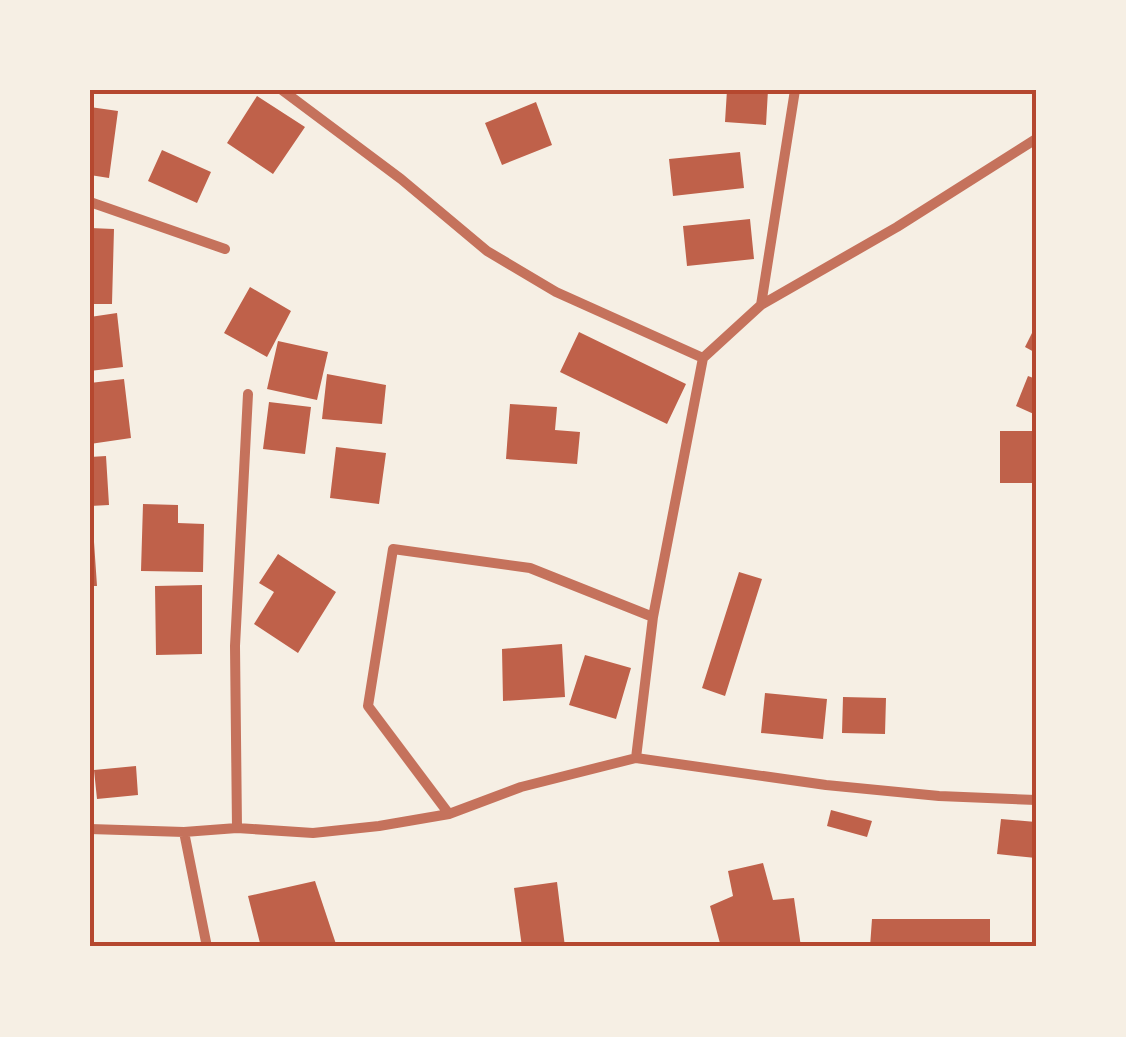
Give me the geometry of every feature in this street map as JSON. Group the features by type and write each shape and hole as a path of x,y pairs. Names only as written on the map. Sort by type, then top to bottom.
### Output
{"street":[{"path":"282,90 401,179 487,251 556,292 703,358"},
{"path":"761,306 796,90"},
{"path":"636,758 653,618 703,358 761,306 898,227 1036,139"},
{"path":"90,202 224,249"},
{"path":"237,828 234,646 248,394"},
{"path":"449,814 368,706 393,549 530,568 653,618"},
{"path":"90,829 313,832 379,826 449,814 520,787 636,758 939,796 1036,800"},
{"path":"184,832 207,947"}],"building":[{"path":"727,90 768,90 766,125 725,122"},
{"path":"257,96 305,127 273,174 227,143"},
{"path":"536,102 552,145 502,165 485,123"},
{"path":"90,107 118,111 109,178 90,175"},
{"path":"162,150 211,172 197,203 148,181"},
{"path":"740,152 744,188 673,196 669,159"},
{"path":"750,219 754,259 687,266 683,226"},
{"path":"90,228 114,229 112,304 90,304"},
{"path":"250,287 291,311 267,357 224,333"},
{"path":"117,313 123,367 90,371 90,317"},
{"path":"1036,325 1036,353 1025,347"},
{"path":"579,332 686,384 667,424 560,372"},
{"path":"278,341 328,352 317,400 267,389"},
{"path":"327,374 386,385 382,424 322,419"},
{"path":"1028,376 1036,379 1036,415 1016,406"},
{"path":"124,379 131,438 90,444 90,383"},
{"path":"269,402 311,407 305,454 263,449"},
{"path":"510,404 557,407 555,430 580,432 577,464 506,459"},
{"path":"1000,431 1036,431 1036,483 1000,483"},
{"path":"336,447 386,453 379,504 330,498"},
{"path":"106,456 109,505 90,506 90,457"},
{"path":"143,504 178,505 178,523 204,524 203,572 141,571"},
{"path":"90,542 94,542 97,586 90,586"},
{"path":"278,554 336,592 298,653 254,624 274,592 259,583"},
{"path":"739,572 762,579 725,696 702,688"},
{"path":"202,585 202,654 156,655 155,586"},
{"path":"562,644 565,697 503,701 502,649"},
{"path":"585,655 631,668 616,719 569,705"},
{"path":"765,693 827,699 823,739 761,733"},
{"path":"843,697 886,698 885,734 842,733"},
{"path":"136,766 138,795 97,799 94,770"},
{"path":"831,810 872,821 867,837 827,826"},
{"path":"1001,819 1036,822 1036,858 997,854"},
{"path":"763,863 773,900 794,898 801,947 721,947 710,906 733,896 728,871"},
{"path":"315,881 337,947 261,947 248,896"},
{"path":"557,882 565,947 522,947 514,888"},
{"path":"872,919 990,919 990,947 870,947"}]}
